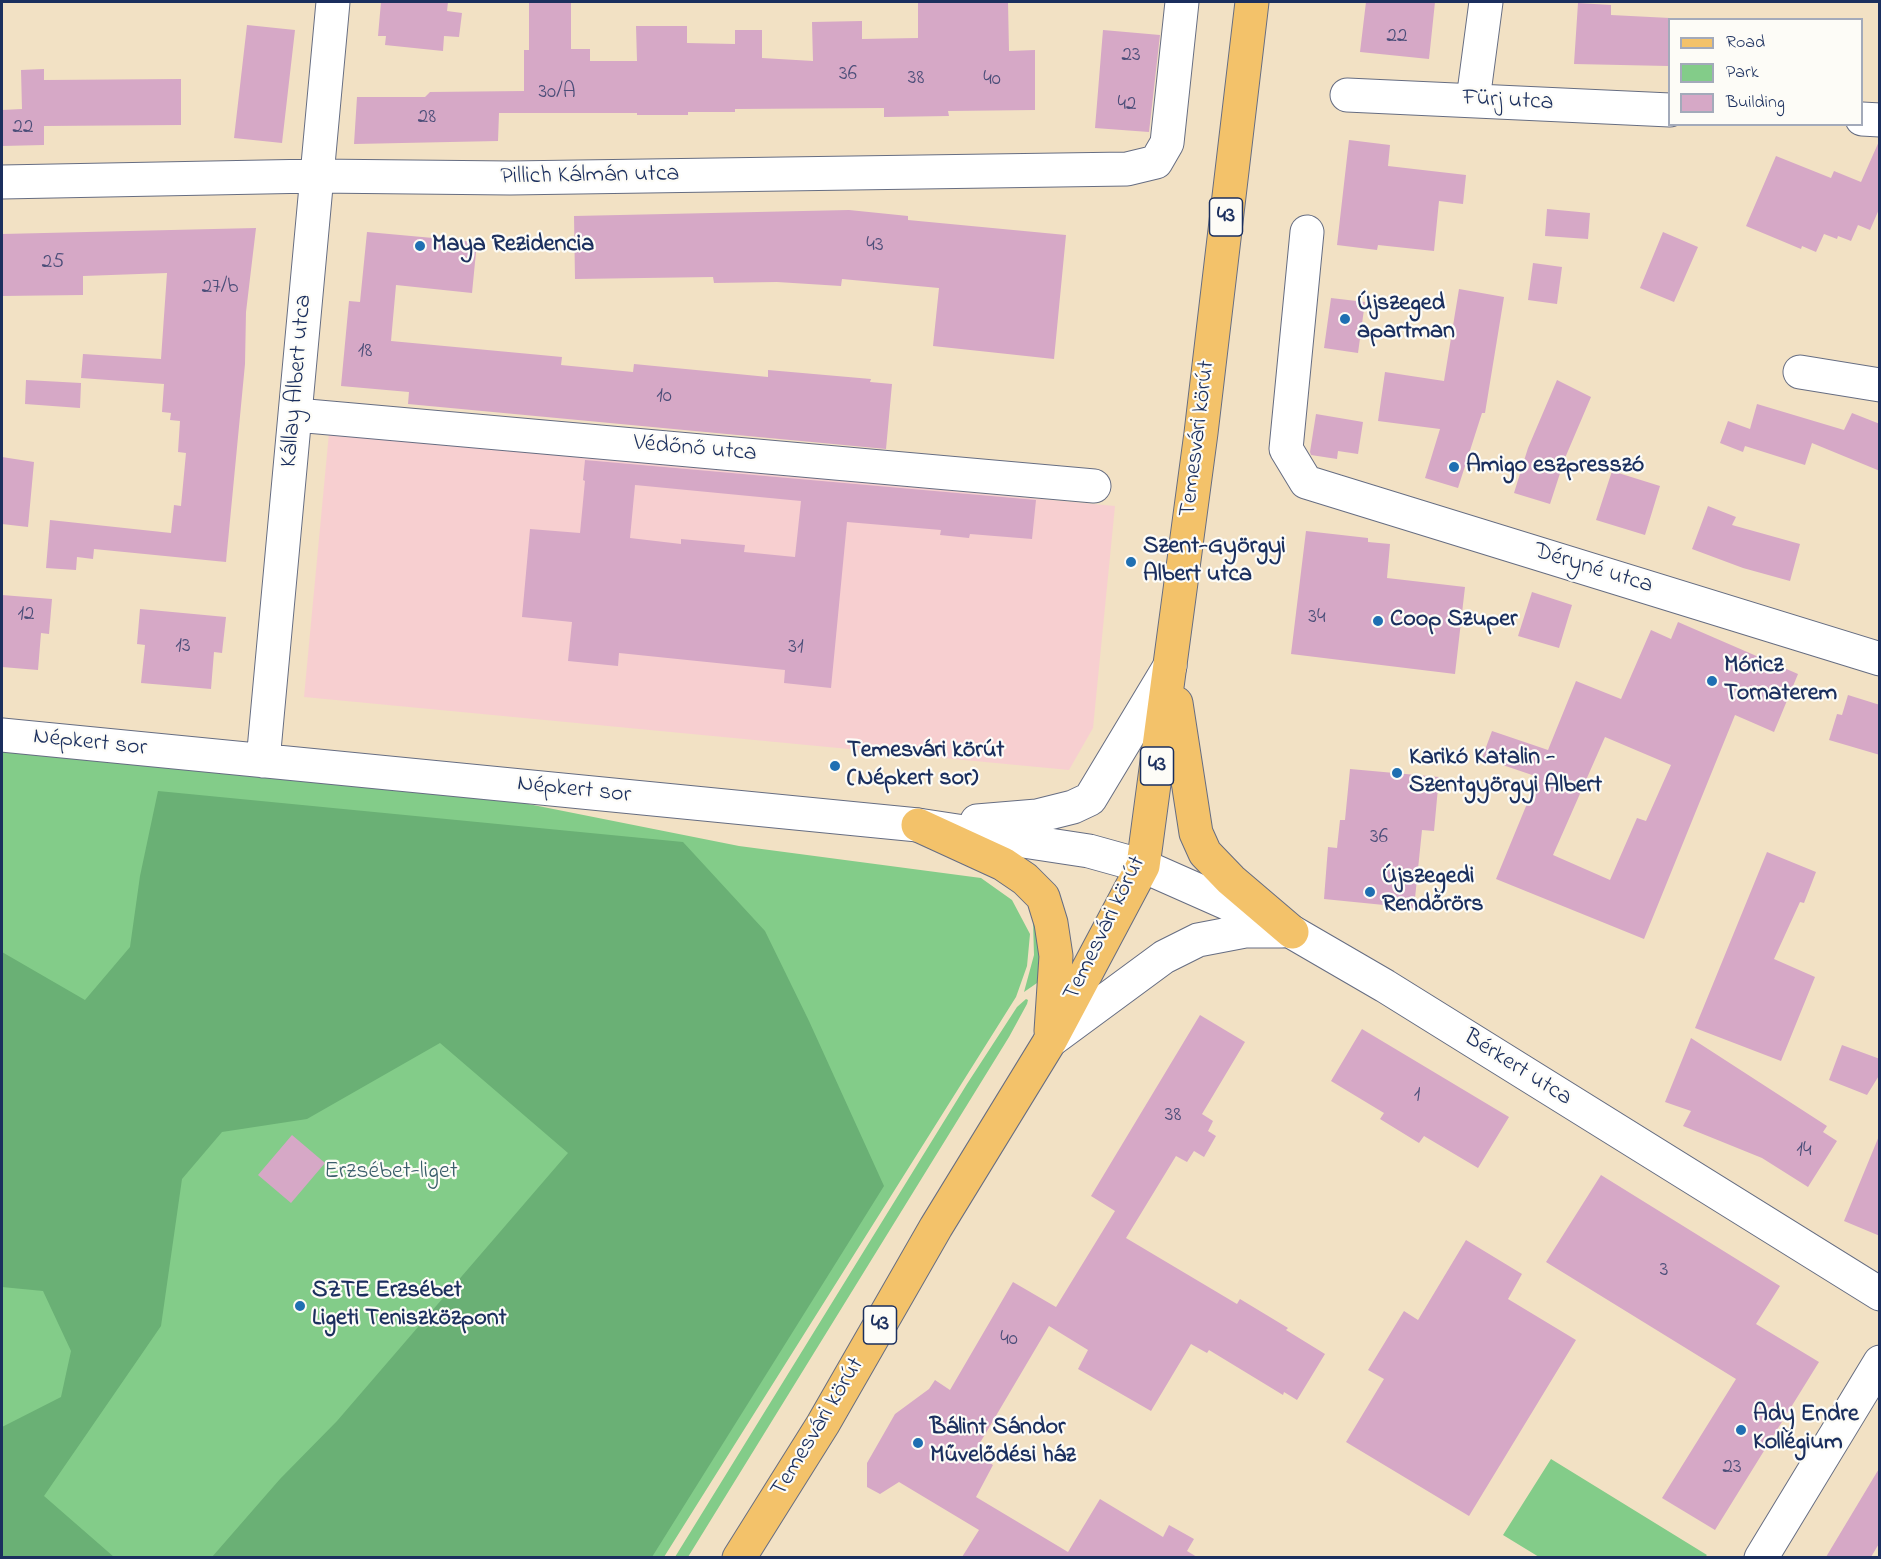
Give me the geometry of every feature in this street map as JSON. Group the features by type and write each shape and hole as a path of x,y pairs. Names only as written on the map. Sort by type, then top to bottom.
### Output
{"main road":[{"name":"Temesvári körút","path":"739,1557 823,1424 936,1227 1050,1041 1143,866 1201,433 1251,2"},
{"path":"1170,666 1196,833 1205,853 1231,880 1292,932"},
{"path":"918,825 1003,864 1025,879 1043,897 1052,923 1056,956 1050,1041"}],"street":[{"name":"Kállay Albert utca","path":"263,760 333,2"},
{"name":"Pillich Kálmán utca","path":"2,182 316,176 510,178 1127,169 1156,162 1167,143 1182,2"},
{"path":"1473,100 1486,2"},
{"name":"Fürj utca","path":"1347,95 1668,110"},
{"path":"1863,119 1880,120"},
{"name":"Déryné utca","path":"1307,232 1286,448 1306,482 1880,659"},
{"path":"1800,372 1880,385"},
{"name":"Védőnő utca","path":"296,415 1094,486"},
{"path":"918,825 1037,816 1072,807 1090,799 1170,666"},
{"name":"Népkert sor","path":"2,735 918,825 1089,851 1143,866"},
{"name":"Bérkert utca","path":"1143,866 1292,932 1405,999 1880,1294"},
{"path":"1050,1041 1164,957 1198,940 1245,931 1292,932"},
{"path":"1761,1557 1880,1362"}],"shaded area":[{"path":"329,433 1115,506 1093,728 1069,770 304,697"}],"green space":[{"name":"Erzsébet-liget","path":"2,749 493,797 739,846 981,878 1012,900 1030,934 1027,966 1016,997 664,1557 2,1557"},
{"name":"Erzsébet-liget","path":"158,791 683,842 765,931 809,1021 884,1186 652,1557 212,1557 280,1479 337,1421 568,1153 440,1043 307,1119 222,1132 182,1179 161,1326 44,1496 114,1557 2,1557 2,1427 61,1397 71,1351 43,1291 2,1287 2,952 85,1000 130,947 140,876"},
{"path":"1039,920 1040,975 1037,983 1024,992 1034,955 1033,921"},
{"path":"1026,999 1027,1004 1009,1037 688,1557 675,1557 967,1084 1017,1007"},
{"path":"1551,1459 1707,1555 1705,1557 1539,1557 1503,1535"}],"building":[{"path":"381,2 448,2 447,11 462,13 459,37 444,36 443,51 385,45 386,36 378,36"},
{"path":"529,2 571,2 571,49 590,49 590,61 637,61 636,26 687,26 687,43 735,44 735,30 762,30 762,58 813,61 812,22 862,21 862,39 918,38 918,2 1008,2 1009,51 1035,50 1035,110 948,111 949,116 884,117 884,108 735,109 735,112 688,112 688,115 499,113 498,141 354,144 357,97 425,97 430,92 524,91 524,50 529,50"},
{"path":"1366,2 1435,2 1429,59 1360,52"},
{"path":"1578,3 1611,5 1611,15 1670,18 1668,18 1668,66 1574,64"},
{"path":"247,25 295,30 282,143 234,138"},
{"path":"1103,30 1160,35 1149,132 1095,128"},
{"path":"44,69 44,80 181,79 181,125 44,126 44,145 2,146 2,110 22,109 21,70"},
{"path":"1880,139 1880,207 1870,230 1858,225 1851,241 1824,234 1816,252 1802,246 1801,249 1746,226 1776,156 1831,178 1834,171 1861,182"},
{"path":"1349,140 1390,145 1388,166 1466,175 1463,204 1439,201 1434,251 1378,245 1377,250 1337,245"},
{"path":"1547,209 1590,213 1588,239 1545,236"},
{"path":"849,210 908,216 908,220 1066,235 1054,359 933,346 939,288 842,279 841,286 777,282 714,283 713,277 575,279 574,216"},
{"path":"256,228 246,312 245,364 226,562 94,549 93,559 77,557 76,570 46,568 50,520 171,533 174,505 181,506 186,453 178,452 180,421 170,420 171,413 162,412 164,384 81,378 83,354 161,359 167,273 83,276 83,295 2,296 2,234"},
{"path":"367,232 477,242 472,293 396,285 391,341 562,357 561,365 633,372 634,364 768,377 768,370 871,379 870,382 892,384 886,449 408,404 409,392 341,386 349,301 360,302"},
{"path":"1663,232 1698,247 1674,302 1640,288"},
{"path":"1533,263 1562,267 1557,304 1528,300"},
{"path":"1459,289 1504,297 1485,413 1482,413 1458,488 1425,478 1440,429 1378,421 1385,372 1444,381"},
{"name":"Újszeged apartman","path":"1331,298 1365,302 1358,353 1324,348"},
{"path":"26,380 81,383 80,408 25,404"},
{"path":"1557,380 1591,397 1565,458 1550,504 1514,493 1528,448"},
{"path":"1757,404 1844,430 1852,413 1880,424 1880,471 1812,443 1805,465 1745,446 1743,452 1720,443 1728,421 1750,429"},
{"path":"1316,414 1363,422 1358,454 1338,451 1337,459 1311,455"},
{"path":"2,457 34,462 28,527 2,524"},
{"path":"585,460 1036,500 1032,539 970,534 969,538 940,535 941,530 847,522 831,688 784,683 785,670 619,653 618,666 568,661 572,622 522,617 530,529 580,533 585,481 583,480","holes":["635,485 801,501 795,557 744,552 745,545 681,539 681,544 630,538"]},
{"path":"1612,471 1660,486 1645,535 1596,520"},
{"path":"1708,506 1736,517 1732,525 1800,544 1790,581 1743,568 1692,549"},
{"name":"Coop Szuper","path":"1306,531 1368,538 1368,542 1390,544 1387,578 1465,587 1455,674 1291,654"},
{"path":"1532,592 1572,605 1559,648 1518,636"},
{"path":"2,595 52,599 49,634 41,633 38,670 2,667"},
{"path":"140,609 226,617 222,653 214,652 211,689 141,683 145,645 137,644"},
{"path":"1678,622 1798,674 1774,732 1735,715 1644,939 1496,879 1538,777 1482,758 1492,731 1548,750 1576,681 1621,699 1651,630 1671,639","holes":["1605,737 1671,765 1646,821 1637,818 1610,880 1553,855"]},
{"path":"1848,695 1880,705 1880,755 1829,740 1837,714 1842,715"},
{"path":"1350,769 1439,777 1434,831 1422,830 1414,908 1324,899 1328,847 1337,848 1340,820 1345,820"},
{"path":"1767,852 1816,872 1804,903 1800,902 1774,959 1815,977 1781,1061 1695,1028"},
{"path":"1200,1015 1245,1042 1202,1114 1213,1121 1208,1131 1216,1136 1204,1157 1194,1151 1187,1162 1176,1156 1126,1238 1237,1304 1240,1299 1325,1354 1297,1400 1284,1392 1283,1395 1209,1350 1207,1353 1191,1344 1151,1411 1078,1369 1088,1350 1049,1326 974,1453 993,1465 976,1497 1068,1552 1100,1499 1163,1537 1169,1525 1194,1539 1187,1551 1197,1557 962,1557 979,1530 899,1482 880,1494 867,1487 867,1463 895,1414 929,1389 935,1380 950,1390 1013,1282 1056,1307 1115,1211 1091,1196"},
{"path":"1362,1029 1509,1117 1478,1168 1424,1136 1419,1143 1380,1119 1384,1113 1331,1081"},
{"path":"1691,1038 1827,1126 1823,1132 1837,1141 1808,1187 1762,1158 1683,1126 1691,1111 1665,1102"},
{"path":"1842,1045 1880,1059 1880,1074 1867,1095 1829,1080"},
{"path":"292,1135 325,1163 291,1203 258,1175"},
{"path":"1880,1136 1880,1236 1844,1221"},
{"path":"1601,1175 1780,1286 1756,1324 1819,1362 1715,1530 1662,1498 1736,1379 1546,1262"},
{"path":"1466,1240 1522,1274 1508,1299 1576,1340 1469,1516 1346,1442 1384,1379 1368,1370 1404,1311 1418,1320"},
{"path":"1880,1467 1880,1542 1871,1557 1826,1557"}],"place":[{"name":"Maya Rezidencia","path":"420,246"},
{"name":"Újszeged apartman","path":"1345,319"},
{"name":"Amigo eszpresszó","path":"1454,467"},
{"name":"Szent-Györgyi Albert utca","path":"1131,562"},
{"name":"Coop Szuper","path":"1378,621"},
{"name":"Móricz Tornaterem","path":"1712,681"},
{"name":"Temesvári körút (Népkert sor)","path":"835,766"},
{"name":"Karikó Katalin - Szentgyörgyi Albert","path":"1397,773"},
{"name":"Újszegedi Rendőrörs","path":"1370,892"},
{"name":"SZTE Erzsébet Ligeti Teniszközpont","path":"300,1306"},
{"name":"Ady Endre Kollégium","path":"1741,1430"},
{"name":"Bálint Sándor Művelődési ház","path":"918,1443"}]}
